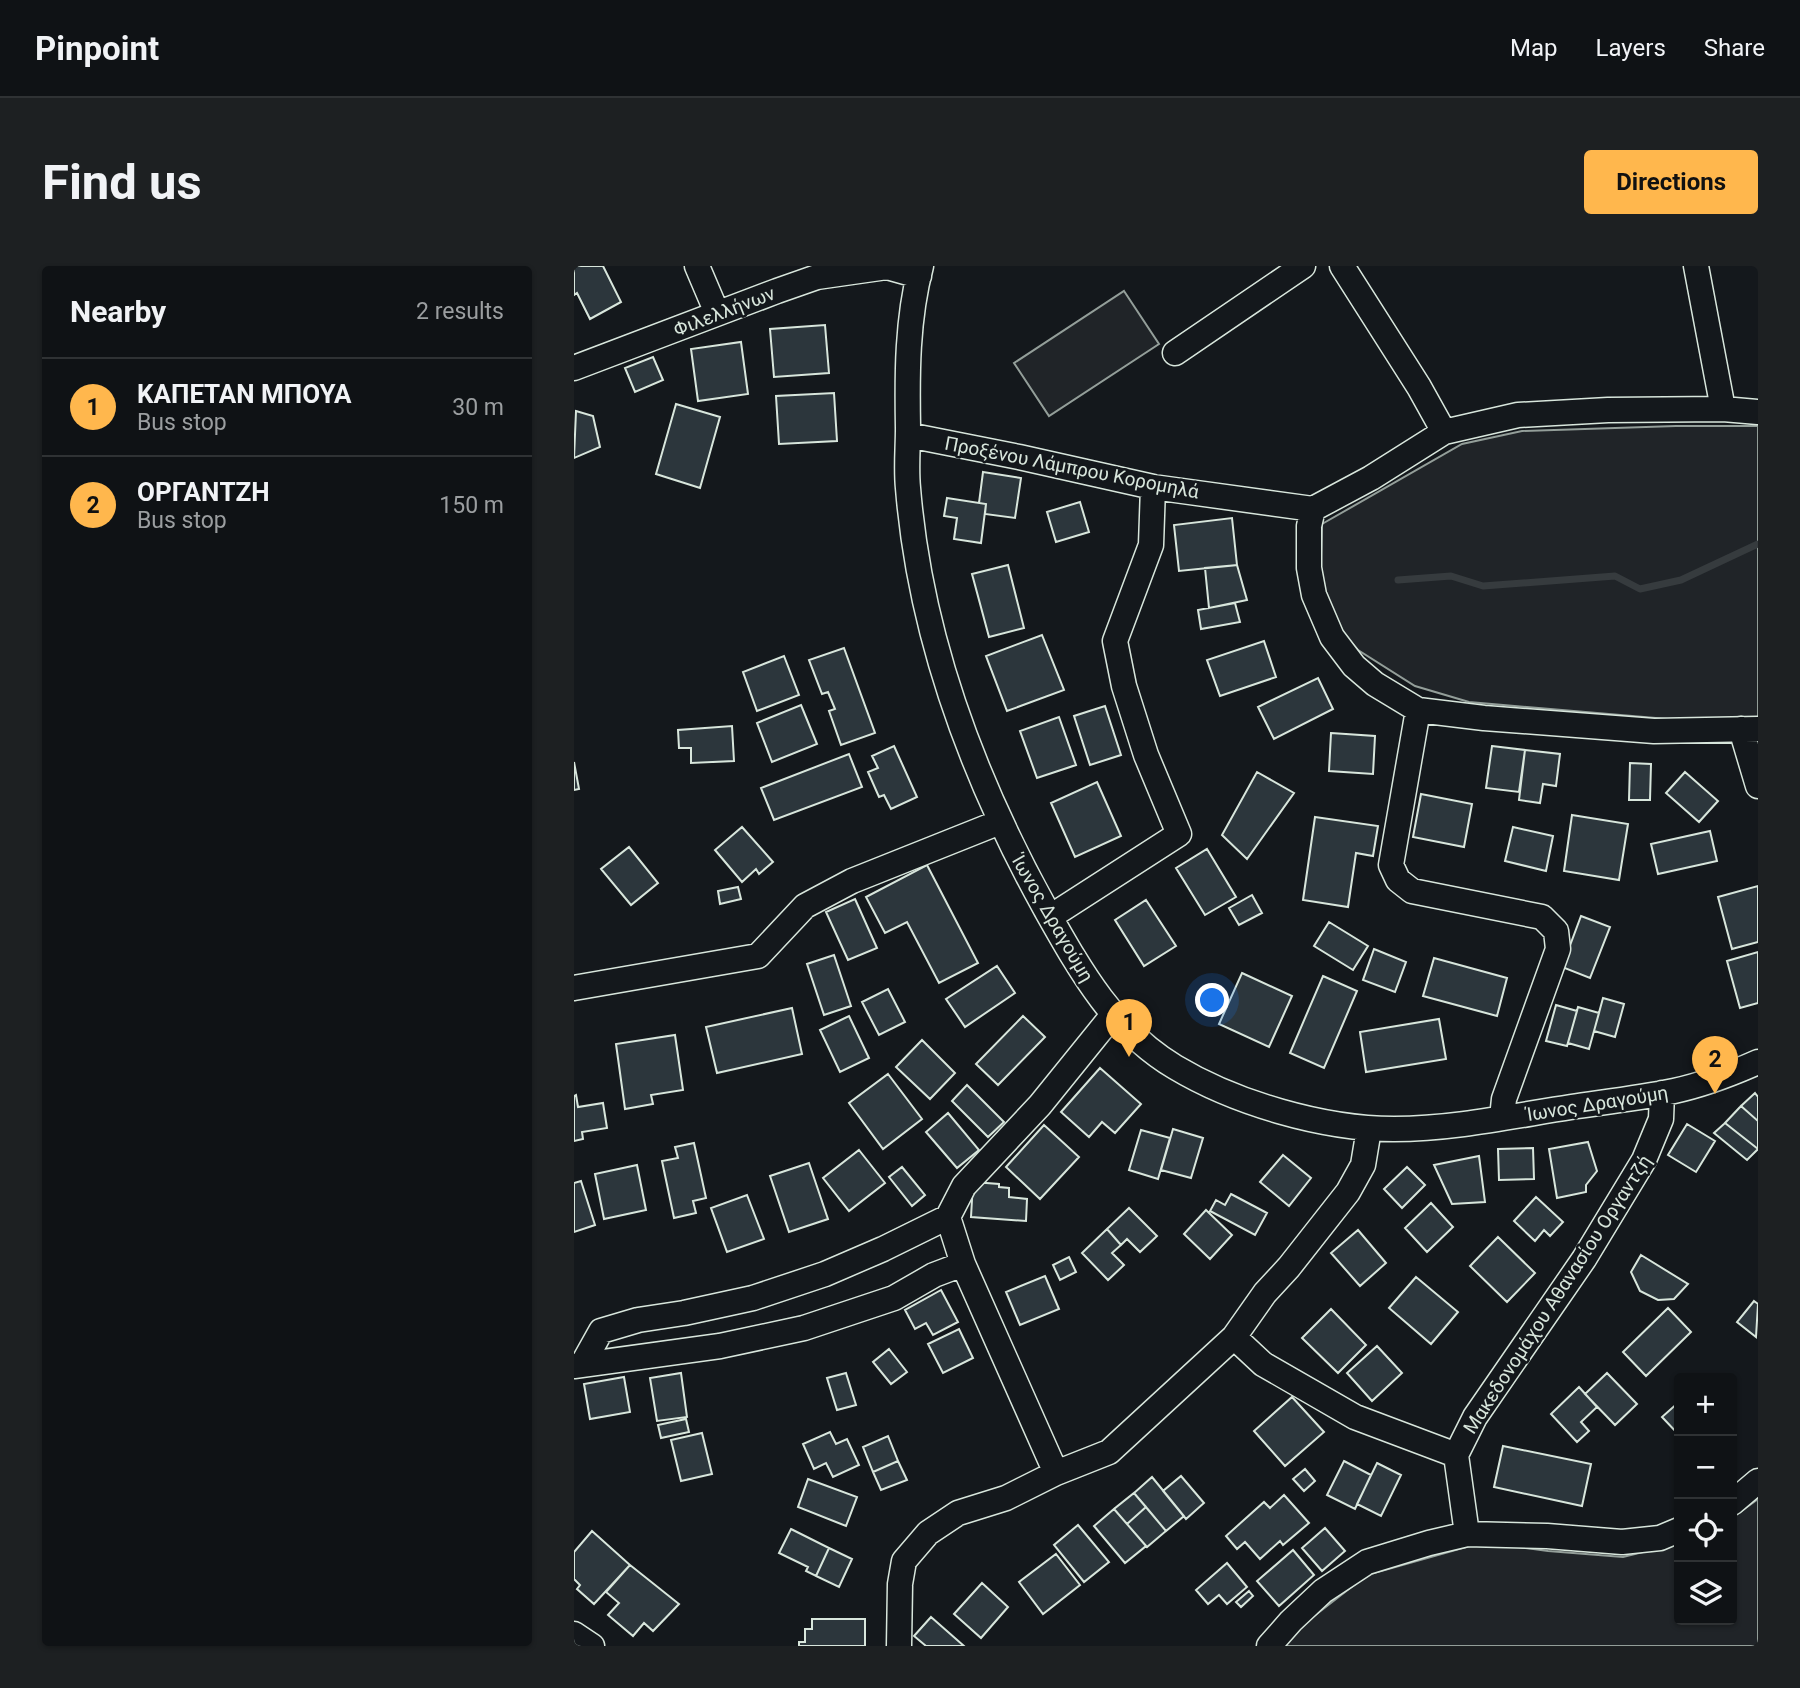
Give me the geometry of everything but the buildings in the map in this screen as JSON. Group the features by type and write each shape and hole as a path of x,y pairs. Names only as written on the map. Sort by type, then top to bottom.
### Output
{"street":[{"path":"697,266 717,313"},
{"path":"1175,353 1303,266"},
{"path":"1342,266 1419,387 1444,432"},
{"path":"1696,266 1723,409"},
{"name":"Φιλελλήνων","path":"574,368 786,287 836,273 887,267 924,269"},
{"name":"Ίωνος Δραγούμη","path":"924,269 908,353 907,485 929,618 965,739 1000,822 1051,917 1112,1016 1149,1050 1198,1080 1263,1105 1369,1129 1427,1127 1502,1118 1662,1093 1758,1062"},
{"path":"1758,412 1723,409 1608,410 1517,415 1444,432 1371,478 1313,509 1309,526 1309,568 1314,595 1332,637 1354,666 1376,684 1418,710 1484,718 1654,731 1750,729 1758,786"},
{"name":"Προξένου Λάμπρου Κορομηλά","path":"908,435 1153,487 1313,509"},
{"path":"1051,917 1179,834 1142,743 1124,686 1115,641 1151,545 1153,487"},
{"path":"1418,710 1391,865 1398,880 1412,891 1542,917 1556,931 1558,949 1504,1099 1502,1118"},
{"path":"574,988 758,956 805,906 852,881 1000,822"},
{"path":"578,1366 601,1331 638,1320 753,1298 825,1274 948,1217 964,1186 1040,1105 1112,1016"},
{"name":"Μακεδονομάχου Αθανασίου Οργαντζή","path":"1467,1534 1456,1455 1475,1417 1584,1259 1644,1160 1661,1119 1662,1093"},
{"path":"899,1646 900,1584 904,1561 928,1533 958,1513 1006,1498 1056,1473 1109,1452 1234,1337 1265,1293 1289,1268 1353,1184 1363,1165 1369,1129"},
{"path":"948,1217 963,1264 1056,1473"},
{"path":"578,1366 720,1346 804,1328 894,1298 934,1275 963,1264"},
{"name":"Μακεδονομάχου Αθανασίου Οργαντζή","path":"1234,1337 1263,1364 1354,1417 1456,1455"},
{"path":"1737,1499 1758,1481"},
{"path":"1269,1646 1291,1620 1323,1591 1367,1562 1429,1543 1467,1534 1547,1536 1622,1542 1660,1538 1674,1532"},
{"path":"574,1634 592,1646"}],"shaded area":[{"path":"1124,291 1159,344 1049,416 1014,363"},
{"path":"1758,426 1758,718 1726,724 1469,702 1415,686 1358,650 1333,623 1320,589 1322,524 1462,444 1522,431"},
{"path":"1758,1499 1758,1646 1283,1646 1300,1627 1367,1575 1484,1542 1623,1557 1674,1544 1674,1625 1737,1625 1737,1514"}],"waterway":[{"path":"1398,580 1451,576 1483,586 1615,576 1640,589 1681,580 1758,544"}],"place":[{"name":"ΚΑΠΕΤΑΝ ΜΠΟΥΑ","path":"1129,1057"},
{"name":"ΟΡΓΑΝΤΖΗ","path":"1715,1094"}]}
